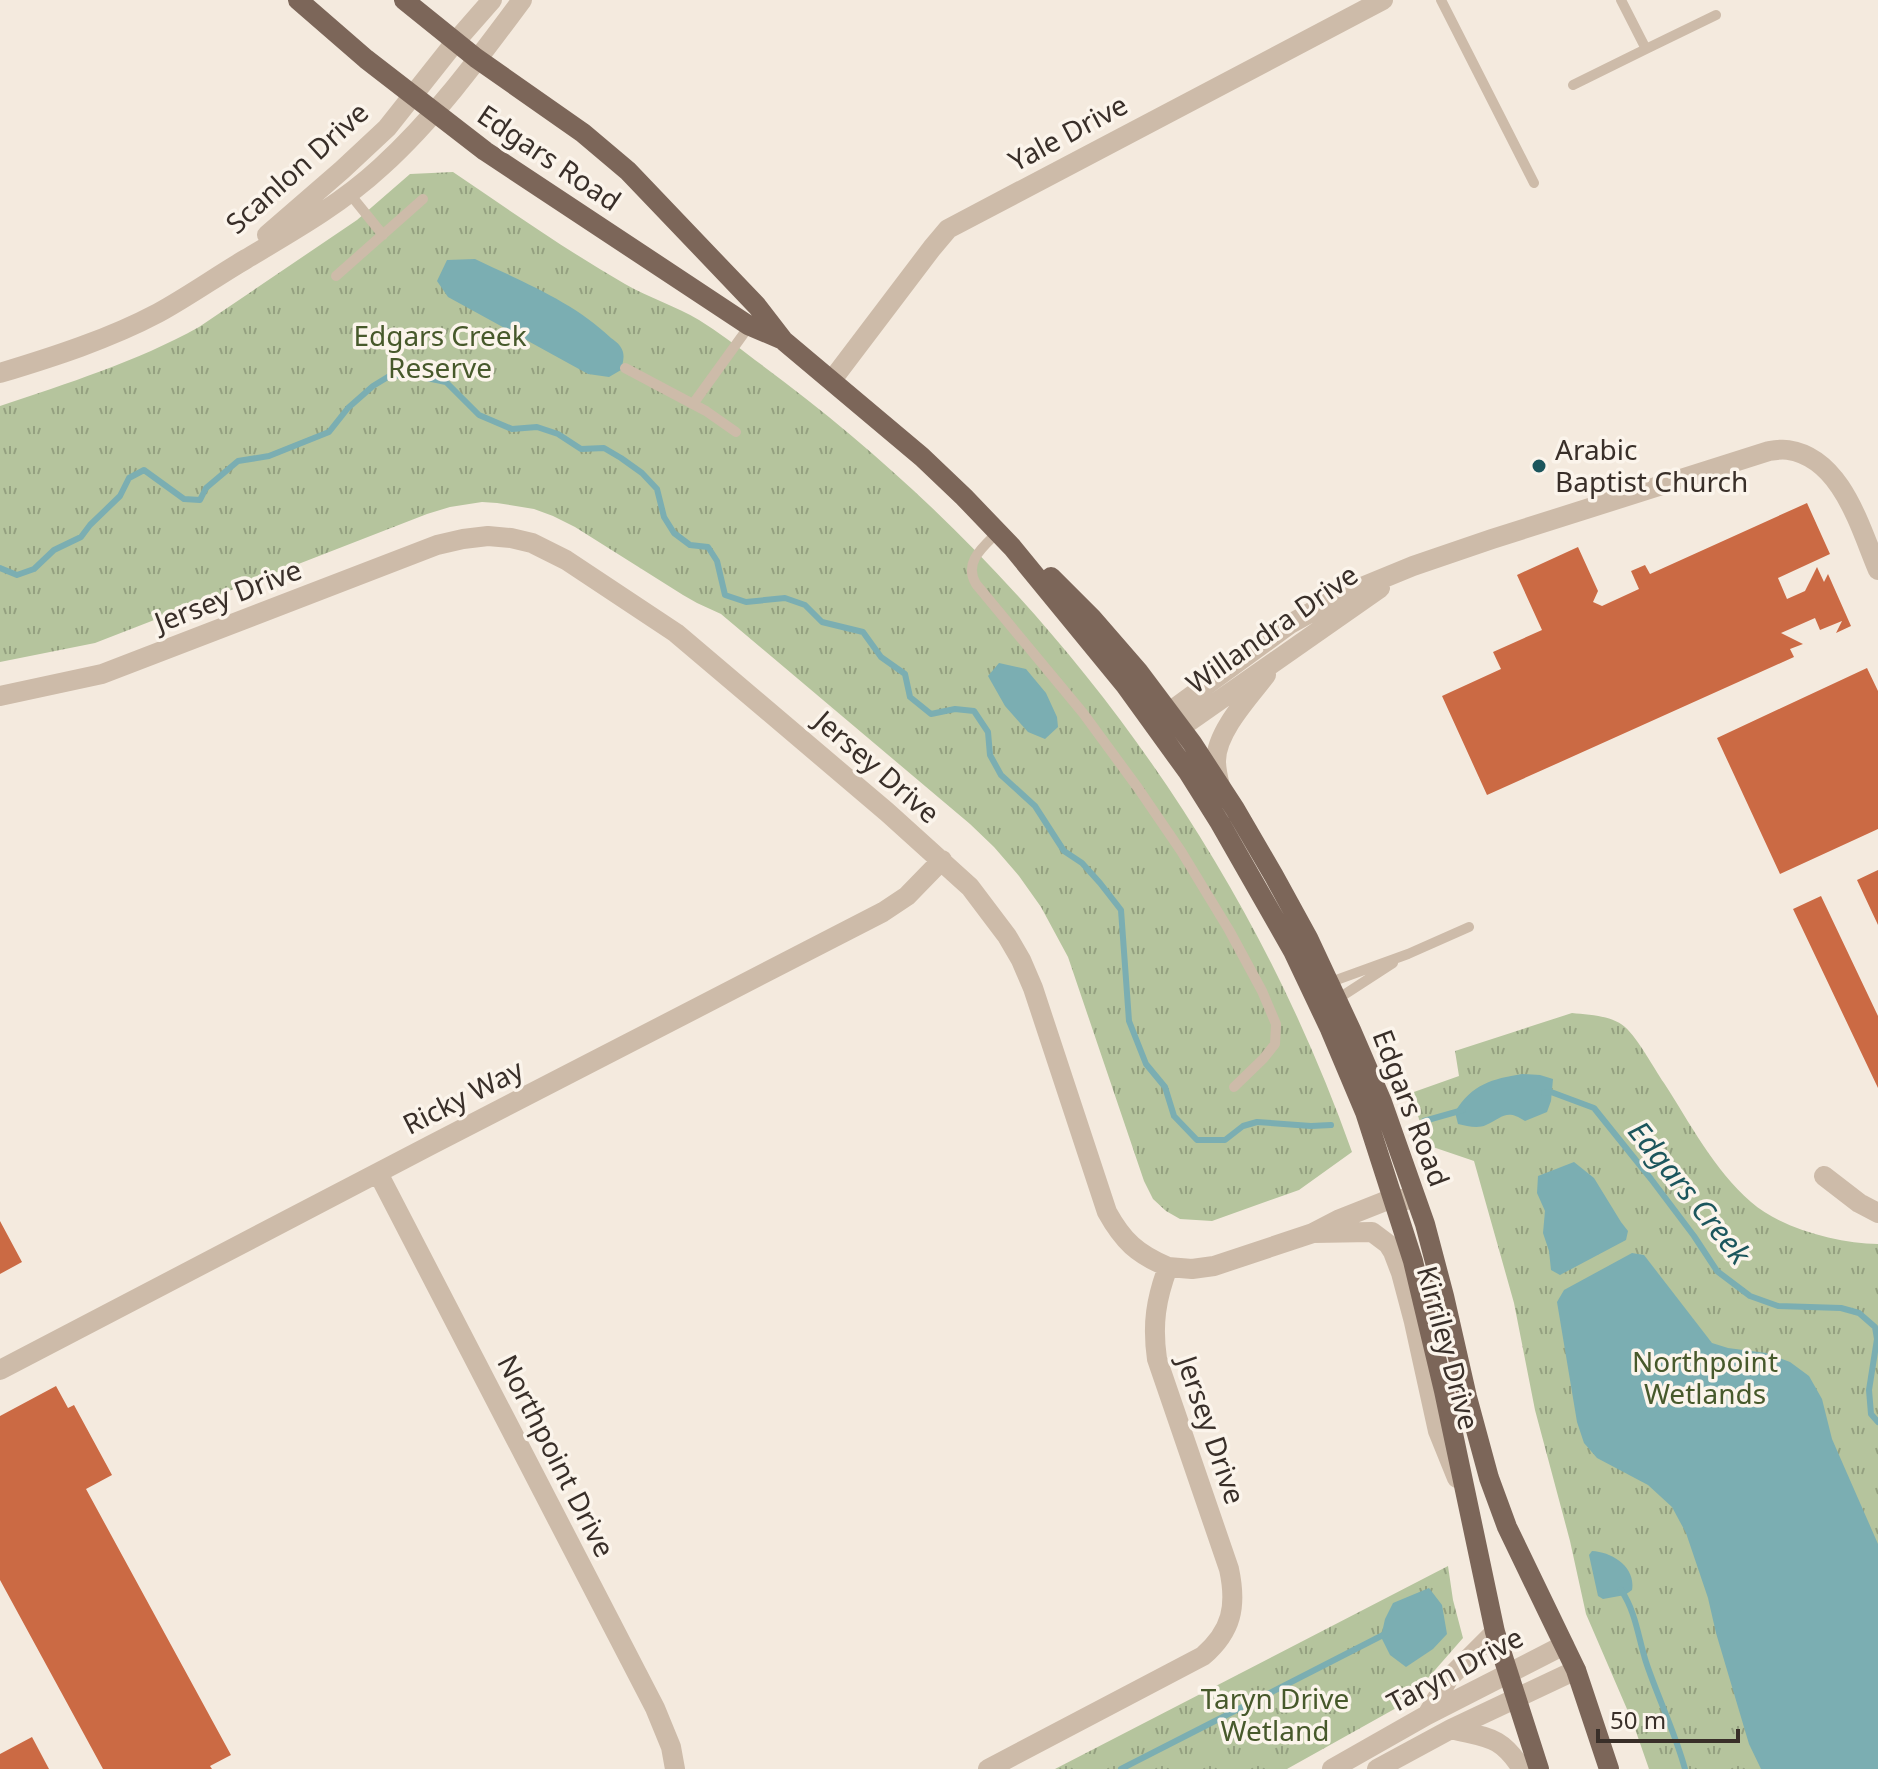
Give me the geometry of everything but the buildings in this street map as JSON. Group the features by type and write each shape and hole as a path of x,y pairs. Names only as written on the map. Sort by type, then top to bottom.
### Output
{"main road":[{"name":"Edgars Road","path":"298,0 366,59 523,178 750,325 784,341"},
{"name":"Edgars Road","path":"404,0 476,58 583,133 628,171 757,306 784,341 922,457 964,497 1012,547 1125,685 1220,786 1235,809 1308,938 1324,995 1413,1261 1495,1632 1539,1769"},
{"name":"Edgars Road","path":"1166,726 1188,772 1324,995 1382,1102 1425,1224 1489,1478 1507,1527 1576,1670 1609,1769"}],"street":[{"name":"Scanlon Drive","path":"214,278 299,209 387,128 492,0"},
{"name":"Scanlon Drive","path":"0,373 32,364 158,313 311,221 380,168 434,112 522,0"},
{"name":"Yale Drive","path":"832,380 948,229 1383,0"},
{"name":"Willandra Drive","path":"1166,726 1290,624 1340,596 1413,566 1769,451 1788,450 1816,460 1827,469 1846,497 1878,570"},
{"name":"Jersey Drive","path":"0,696 102,674 437,545 488,536 511,538 532,543 566,560 676,633 970,887 987,907 1021,960 1033,988 1107,1212 1117,1231 1131,1245 1148,1258 1168,1267 1154,1317 1157,1359 1229,1569 1233,1589 1232,1610 1225,1631 1203,1656 988,1769"},
{"name":"Willandra Drive","path":"1166,726 1278,659 1413,566"},
{"path":"1220,786 1217,750 1225,732 1278,659"},
{"name":"Ricky Way","path":"0,1370 883,912 907,896 942,860"},
{"name":"Northpoint Drive","path":"378,1173 655,1708 671,1747 675,1769"},
{"path":"1824,1176 1859,1203 1878,1213"},
{"name":"Kirriley Drive","path":"1168,1267 1192,1269 1214,1266 1313,1233 1393,1198 1417,1201"},
{"name":"Kirriley Drive","path":"1313,1233 1372,1232 1393,1252 1408,1298 1438,1431 1465,1496"},
{"path":"1427,1715 1449,1678 1495,1632"},
{"name":"Taryn Drive","path":"1332,1769 1427,1715 1564,1645"},
{"name":"Taryn Drive","path":"1377,1769 1451,1729 1576,1670"},
{"path":"1451,1729 1502,1744 1522,1769"}],"lane":[{"path":"1441,0 1534,183"},
{"path":"1621,0 1646,49"},
{"path":"1573,85 1716,15"},
{"path":"349,193 383,235"},
{"path":"336,276 423,199"},
{"path":"693,404 750,325"},
{"path":"625,368 693,404 736,432"},
{"path":"998,532 978,553 970,574 1083,713 1138,788 1181,851 1262,991 1276,1024 1275,1044 1234,1087"},
{"path":"1324,995 1469,927"},
{"path":"1324,995 1408,954"}],"green space":[{"name":"Edgars Creek Reserve","path":"453,172 581,258 634,289 699,320 748,355 854,438 948,523 1034,614 1114,711 1185,814 1249,922 1305,1035 1352,1152 1299,1190 1212,1221 1180,1219 1166,1211 1153,1199 1144,1181 1068,957 1041,907 994,847 721,614 683,595 575,527 534,509 482,502 450,507 95,643 0,662 0,406 101,371 175,340 357,220 410,174"},
{"name":"Northpoint Wetlands","path":"1572,1013 1613,1020 1630,1032 1725,1176 1764,1212 1811,1233 1878,1244 1878,1769 1649,1769 1633,1723 1586,1614 1535,1410 1514,1303 1474,1161 1427,1145 1411,1093 1459,1076 1455,1051"},
{"name":"Taryn Drive Wetland","path":"1448,1566 1463,1638 1407,1702 1287,1769 1055,1769"}],"water":[{"path":"475,259 546,293 596,325 622,349 624,358 621,370 609,377 588,374 448,297 437,281 447,260"},
{"path":"999,663 1026,669 1046,693 1058,727 1045,739 1028,732 1005,706 988,676"},
{"path":"1522,1074 1553,1079 1547,1112 1525,1121 1509,1115 1480,1127 1458,1124 1455,1112 1468,1095 1484,1084"},
{"path":"1574,1162 1594,1178 1628,1231 1626,1240 1560,1275 1551,1270 1543,1233 1545,1211 1537,1193 1538,1176"},
{"path":"1632,1253 1644,1255 1712,1343 1766,1353 1790,1362 1809,1376 1822,1399 1832,1439 1878,1544 1878,1769 1761,1769 1749,1744 1708,1598 1686,1533 1672,1507 1648,1485 1597,1458 1584,1443 1577,1422 1557,1302 1564,1290"},
{"path":"1592,1551 1607,1554 1621,1562 1630,1574 1632,1590 1625,1595 1603,1599 1598,1596 1589,1555"},
{"path":"1429,1588 1442,1605 1447,1634 1433,1649 1406,1667 1390,1655 1381,1637 1385,1619 1393,1603"}],"waterway":[{"name":"Edgars Creek","path":"0,568 17,575 34,569 54,550 81,537 120,496 129,478 144,470 184,499 200,500 206,488 238,461 269,456 329,432 348,408 391,375 446,382 479,415 512,429 537,427 558,434 581,449 604,448 642,473 657,489 664,517 674,533 690,545 708,547 717,561 725,595 746,602 785,598 805,605 822,622 863,632 881,657 905,674 910,697 931,714 955,709 974,711 988,732 990,755 1001,775 1035,806 1064,851 1082,863 1121,910 1129,1021 1146,1064 1165,1087 1174,1116 1197,1140 1225,1140 1243,1126 1257,1122 1331,1125"},
{"name":"Edgars Creek","path":"1544,1093 1551,1092 1594,1108 1651,1179 1717,1271 1750,1296 1778,1306 1841,1308 1859,1313 1875,1327 1877,1339 1869,1390 1871,1414 1878,1422"},
{"name":"Edgars Creek","path":"1424,1121 1463,1110"},
{"path":"1621,1590 1633,1616 1646,1662 1685,1769"},
{"path":"1121,1769 1385,1634"}],"place":[{"name":"Arabic Baptist Church","path":"1539,466"}]}
